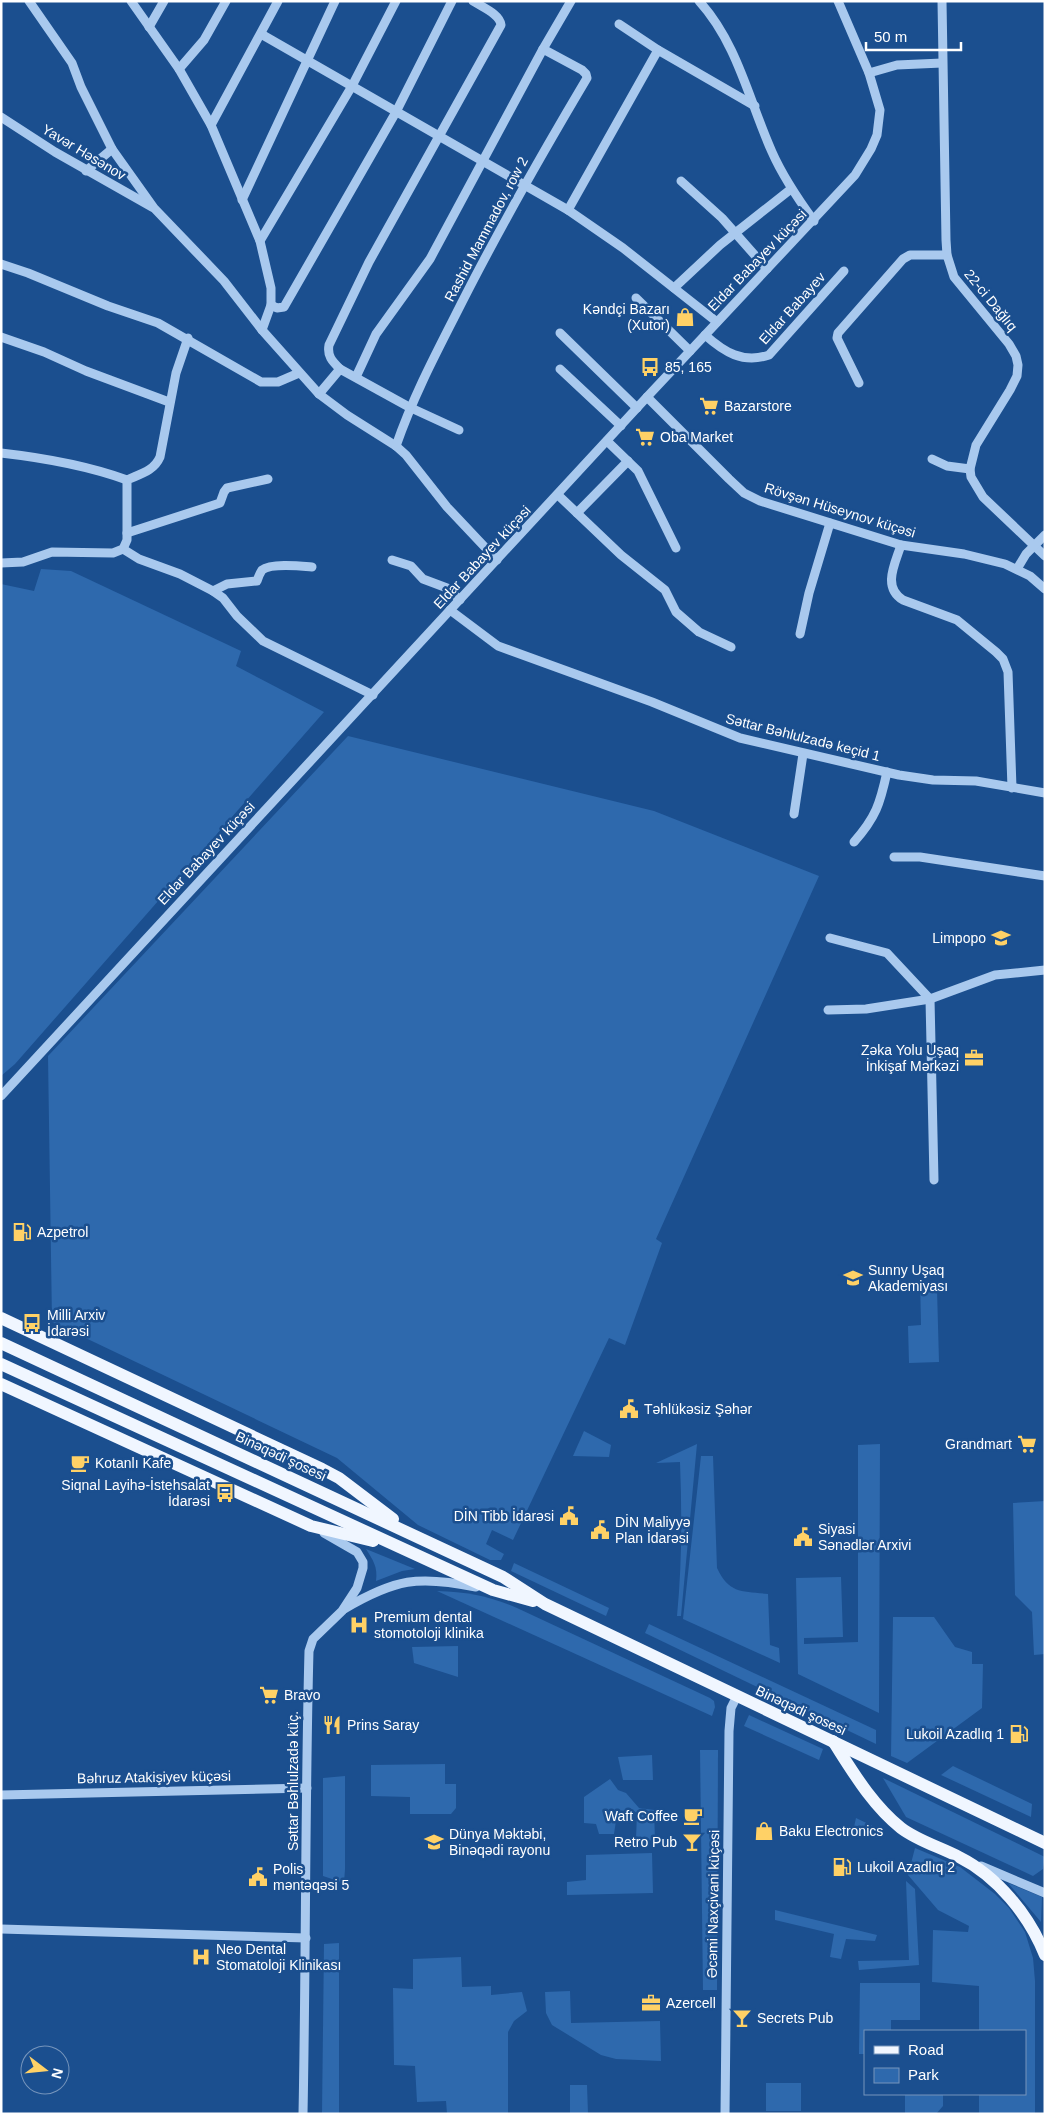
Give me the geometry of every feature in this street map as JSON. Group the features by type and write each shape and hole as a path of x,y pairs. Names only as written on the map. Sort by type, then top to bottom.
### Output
{"main road":[{"path":"1,1318 330,1473 410,1532"},
{"path":"1,1322 17,1325"},
{"name":"Binəqədi şosesi","path":"1,1343 410,1532 503,1577 545,1604 1045,1843"},
{"name":"Binəqədi şosesi","path":"1,1364 493,1590 545,1604"},
{"path":"1,1384 311,1526 402,1548"},
{"path":"833,1742 860,1782 887,1816 913,1835 960,1857 996,1884 1016,1905 1037,1938 1045,1955"}],"street":[{"path":"29,1 72,63 81,87 112,149 154,208 224,281 262,330 319,394 347,415 396,446 406,455 460,522 497,560"},
{"path":"131,1 179,69 211,125 260,241 271,288 271,305 262,330"},
{"path":"149,27 164,1"},
{"path":"179,69 204,40 226,1"},
{"path":"211,125 278,1"},
{"path":"242,200 335,1"},
{"path":"260,241 352,86 396,1"},
{"path":"271,305 277,308 284,307 396,112 452,1"},
{"path":"459,430 410,407 356,378 331,360 328,352 329,345 369,262 501,26 501,22 496,17 473,1"},
{"path":"356,378 376,334 430,259 543,49 571,1"},
{"path":"699,1 711,14 733,51 771,151 791,189 814,221"},
{"name":"Eldar Babayev küçəsi","path":"1,1096 647,397 814,221 855,175 877,135 880,110 869,73 838,1"},
{"name":"22-ci Dağlıq","path":"942,1 947,256 954,278 1009,344 1016,356 1018,365 1017,376 1010,390 976,445 970,469"},
{"path":"619,24 658,50 755,106"},
{"path":"261,34 484,160 568,210 622,248 718,322"},
{"name":"Rashid Mammadov, row 2","path":"396,446 410,407 524,184 587,78 582,70 543,49"},
{"path":"568,210 658,50"},
{"path":"869,73 897,64 942,62"},
{"name":"Yavər Həsənov","path":"1,117 86,171 154,208"},
{"path":"86,171 112,149"},
{"path":"682,181 722,218 735,235 768,269"},
{"path":"674,288 720,245 791,189"},
{"path":"859,383 837,338 838,333 904,259 910,255 947,256"},
{"path":"1,264 108,306 158,322 261,382 278,382 299,373"},
{"name":"Eldar Babayev","path":"705,335 725,350 744,358 756,360 769,355 844,271"},
{"path":"636,298 690,351"},
{"path":"560,333 637,408"},
{"path":"1,337 169,402"},
{"path":"1,454 45,458 101,471 127,480 150,470 156,465 160,457 169,402 176,373 188,338"},
{"path":"319,394 340,368"},
{"path":"560,369 621,426"},
{"name":"Rövşən Hüseynov küçəsi","path":"647,397 744,493 779,508 901,545 964,554 1005,564 1030,576 1045,588"},
{"path":"607,441 638,471 676,548"},
{"path":"932,459 947,466 970,469 971,477 982,497 1045,556"},
{"path":"577,513 628,461"},
{"path":"127,533 220,503 227,488 268,479"},
{"path":"1,563 23,562 52,552 113,553 123,549 127,540 127,480"},
{"path":"558,495 621,555 665,590 676,612 699,632 731,647"},
{"path":"800,634 809,593 830,523"},
{"path":"1017,569 1026,554 1045,535"},
{"path":"901,545 891,582 896,596 957,620 996,652 1006,665 1008,672 1012,788"},
{"path":"123,549 213,591 223,598 237,616 264,641 373,694"},
{"path":"392,560 411,566 423,579 447,588 460,600"},
{"path":"213,591 227,584 257,581 264,569 285,566 312,567"},
{"name":"Səttar Bəhlulzadə keçid 1","path":"450,610 498,646 652,702 723,732 803,754 887,772 933,780 976,781 1045,794"},
{"path":"794,814 803,754"},
{"path":"854,842 867,827 877,811 887,772"},
{"path":"894,858 920,857 1045,876"},
{"path":"830,938 887,953 930,999 934,1180"},
{"path":"828,1010 866,1009 930,999 995,975 1045,970"},
{"path":"311,1526 352,1547 363,1562 362,1576 357,1588 342,1611"},
{"path":"342,1611 376,1591 405,1581 431,1580 493,1590"},
{"name":"Səttar Bəhlulzadə küç.","path":"304,2114 309,1651 313,1639 342,1611"},
{"name":"Əcəmi Naxçivani küçəsi","path":"725,2114 728,1731 730,1714 737,1696"},
{"name":"Bəhruz Atakişiyev küçəsi","path":"1,1796 307,1788"},
{"path":"960,1857 1045,1893"},
{"path":"1031,1888 1045,1887"},
{"path":"1,1929 306,1938"}],"green space":[{"path":"41,569 71,571 241,651 236,666 324,712 15,1064 1,1076 1,584 34,591"},
{"path":"348,736 654,811 819,876 656,1239 662,1243 625,1345 609,1338 513,1540 492,1530 486,1544 504,1554 501,1560 490,1560 418,1525 337,1458 52,1322 48,1056"},
{"path":"920,1279 937,1289 939,1362 909,1363 908,1326 921,1325"},
{"path":"584,1431 611,1445 609,1457 573,1456"},
{"path":"697,1444 681,1616 677,1616 681,1539 680,1462 656,1463"},
{"path":"880,1444 879,1713 798,1674 796,1578 841,1577 843,1637 804,1638 804,1644 858,1642 858,1445"},
{"path":"701,1456 713,1456 717,1568 726,1583 737,1590 768,1594 770,1645 779,1648 780,1663 683,1619"},
{"path":"1045,1501 1045,1654 1034,1655 1032,1612 1015,1595 1013,1503"},
{"path":"366,1549 415,1569 402,1571 376,1581 376,1568"},
{"path":"514,1563 609,1608 606,1616 511,1571"},
{"path":"437,1591 478,1595 517,1608 710,1698 714,1701 715,1707 712,1716"},
{"path":"893,1617 934,1617 955,1647 972,1652 972,1664 983,1664 982,1708 907,1763 891,1756"},
{"path":"649,1624 876,1730 876,1744 645,1633"},
{"path":"458,1646 458,1677 414,1663 412,1647"},
{"path":"749,1715 823,1749 819,1760 744,1726"},
{"path":"700,1750 718,1750 717,1990 703,1990"},
{"path":"652,1755 653,1780 623,1780 618,1757"},
{"path":"445,1764 445,1784 456,1784 456,1808 451,1814 410,1814 410,1797 371,1796 371,1765"},
{"path":"953,1766 1032,1804 1031,1817 941,1775"},
{"path":"345,1776 344,1883 323,1876 323,1778"},
{"path":"883,1778 1045,1857 1043,1869 1033,1876 906,1817"},
{"path":"610,1779 618,1790 626,1793 639,1808 654,1810 655,1841 636,1839 637,1813 629,1808 617,1814 614,1834 599,1834 596,1824 584,1823 584,1797"},
{"path":"856,1818 883,1831 877,1838 854,1827"},
{"path":"915,1848 960,1867 995,1894 1009,1908 1025,1932 1033,1958 1035,1981 1035,2114 979,2114 979,2095 1026,2095 1026,2030 979,2030 979,1986 932,1982 933,1930 968,1932 969,1926 938,1910 908,1875"},
{"path":"652,1853 653,1893 567,1895 567,1882 586,1880 586,1855"},
{"path":"906,1881 915,1889 919,1965 859,1970 858,1961 909,1960"},
{"path":"1008,1883 1042,1897 1041,1922"},
{"path":"775,1910 877,1935 875,1941 846,1939 841,1959 830,1957 834,1934 775,1920"},
{"path":"339,1943 339,2114 322,2114 324,1944"},
{"path":"461,1957 462,1987 491,1986 491,1995 522,1992 527,2011 514,2021 508,2032 508,2114 447,2114 446,2101 417,2102 415,2066 394,2065 393,1988 413,1989 413,1959"},
{"path":"860,1983 920,1983 920,2020 891,2020 891,2030 864,2030 864,2054 859,2054"},
{"path":"570,1991 571,2023 660,2021 661,2061 616,2059 601,2055 552,2025 546,2013 545,1992"},
{"path":"766,2083 801,2083 801,2111 766,2111"},
{"path":"570,2085 587,2085 588,2114 570,2114"},
{"path":"905,2095 943,2095 943,2106 936,2114 853,2114 905,2113"}],"place":[{"name":"Kəndçi Bazarı (Xutor)","path":"685,317"},
{"name":"85, 165","path":"650,367"},
{"name":"Bazarstore","path":"709,406"},
{"name":"Oba Market","path":"645,437"},
{"name":"Limpopo","path":"1001,938"},
{"name":"Zəka Yolu Uşaq İnkişaf Mərkəzi","path":"974,1058"},
{"name":"Azpetrol","path":"22,1232"},
{"name":"Sunny Uşaq Akademiyası","path":"853,1278"},
{"name":"Milli Arxiv İdarəsi","path":"32,1323"},
{"name":"Təhlükəsiz Şəhər","path":"629,1409"},
{"name":"Grandmart","path":"1027,1444"},
{"name":"Kotanlı Kafe","path":"80,1463"},
{"name":"Siqnal Layihə-İstehsalat İdarəsi","path":"225,1493"},
{"name":"DİN Tibb İdarəsi","path":"569,1516"},
{"name":"DİN Maliyyə Plan İdarəsi","path":"600,1530"},
{"name":"Siyasi Sənədlər Arxivi","path":"803,1537"},
{"name":"Premium dental stomotoloji klinika","path":"359,1625"},
{"name":"Bravo","path":"269,1695"},
{"name":"Prins Saray","path":"332,1725"},
{"name":"Lukoil Azadlıq 1","path":"1019,1734"},
{"name":"Waft Coffee","path":"693,1816"},
{"name":"Baku Electronics","path":"764,1831"},
{"name":"Dünya Məktəbi, Binəqədi rayonu","path":"434,1842"},
{"name":"Retro Pub","path":"692,1842"},
{"name":"Lukoil Azadlıq 2","path":"842,1867"},
{"name":"Polis məntəqəsi 5","path":"258,1877"},
{"name":"Neo Dental Stomatoloji Klinikası","path":"201,1957"},
{"name":"Azercell","path":"651,2003"},
{"name":"Secrets Pub","path":"742,2018"}]}
